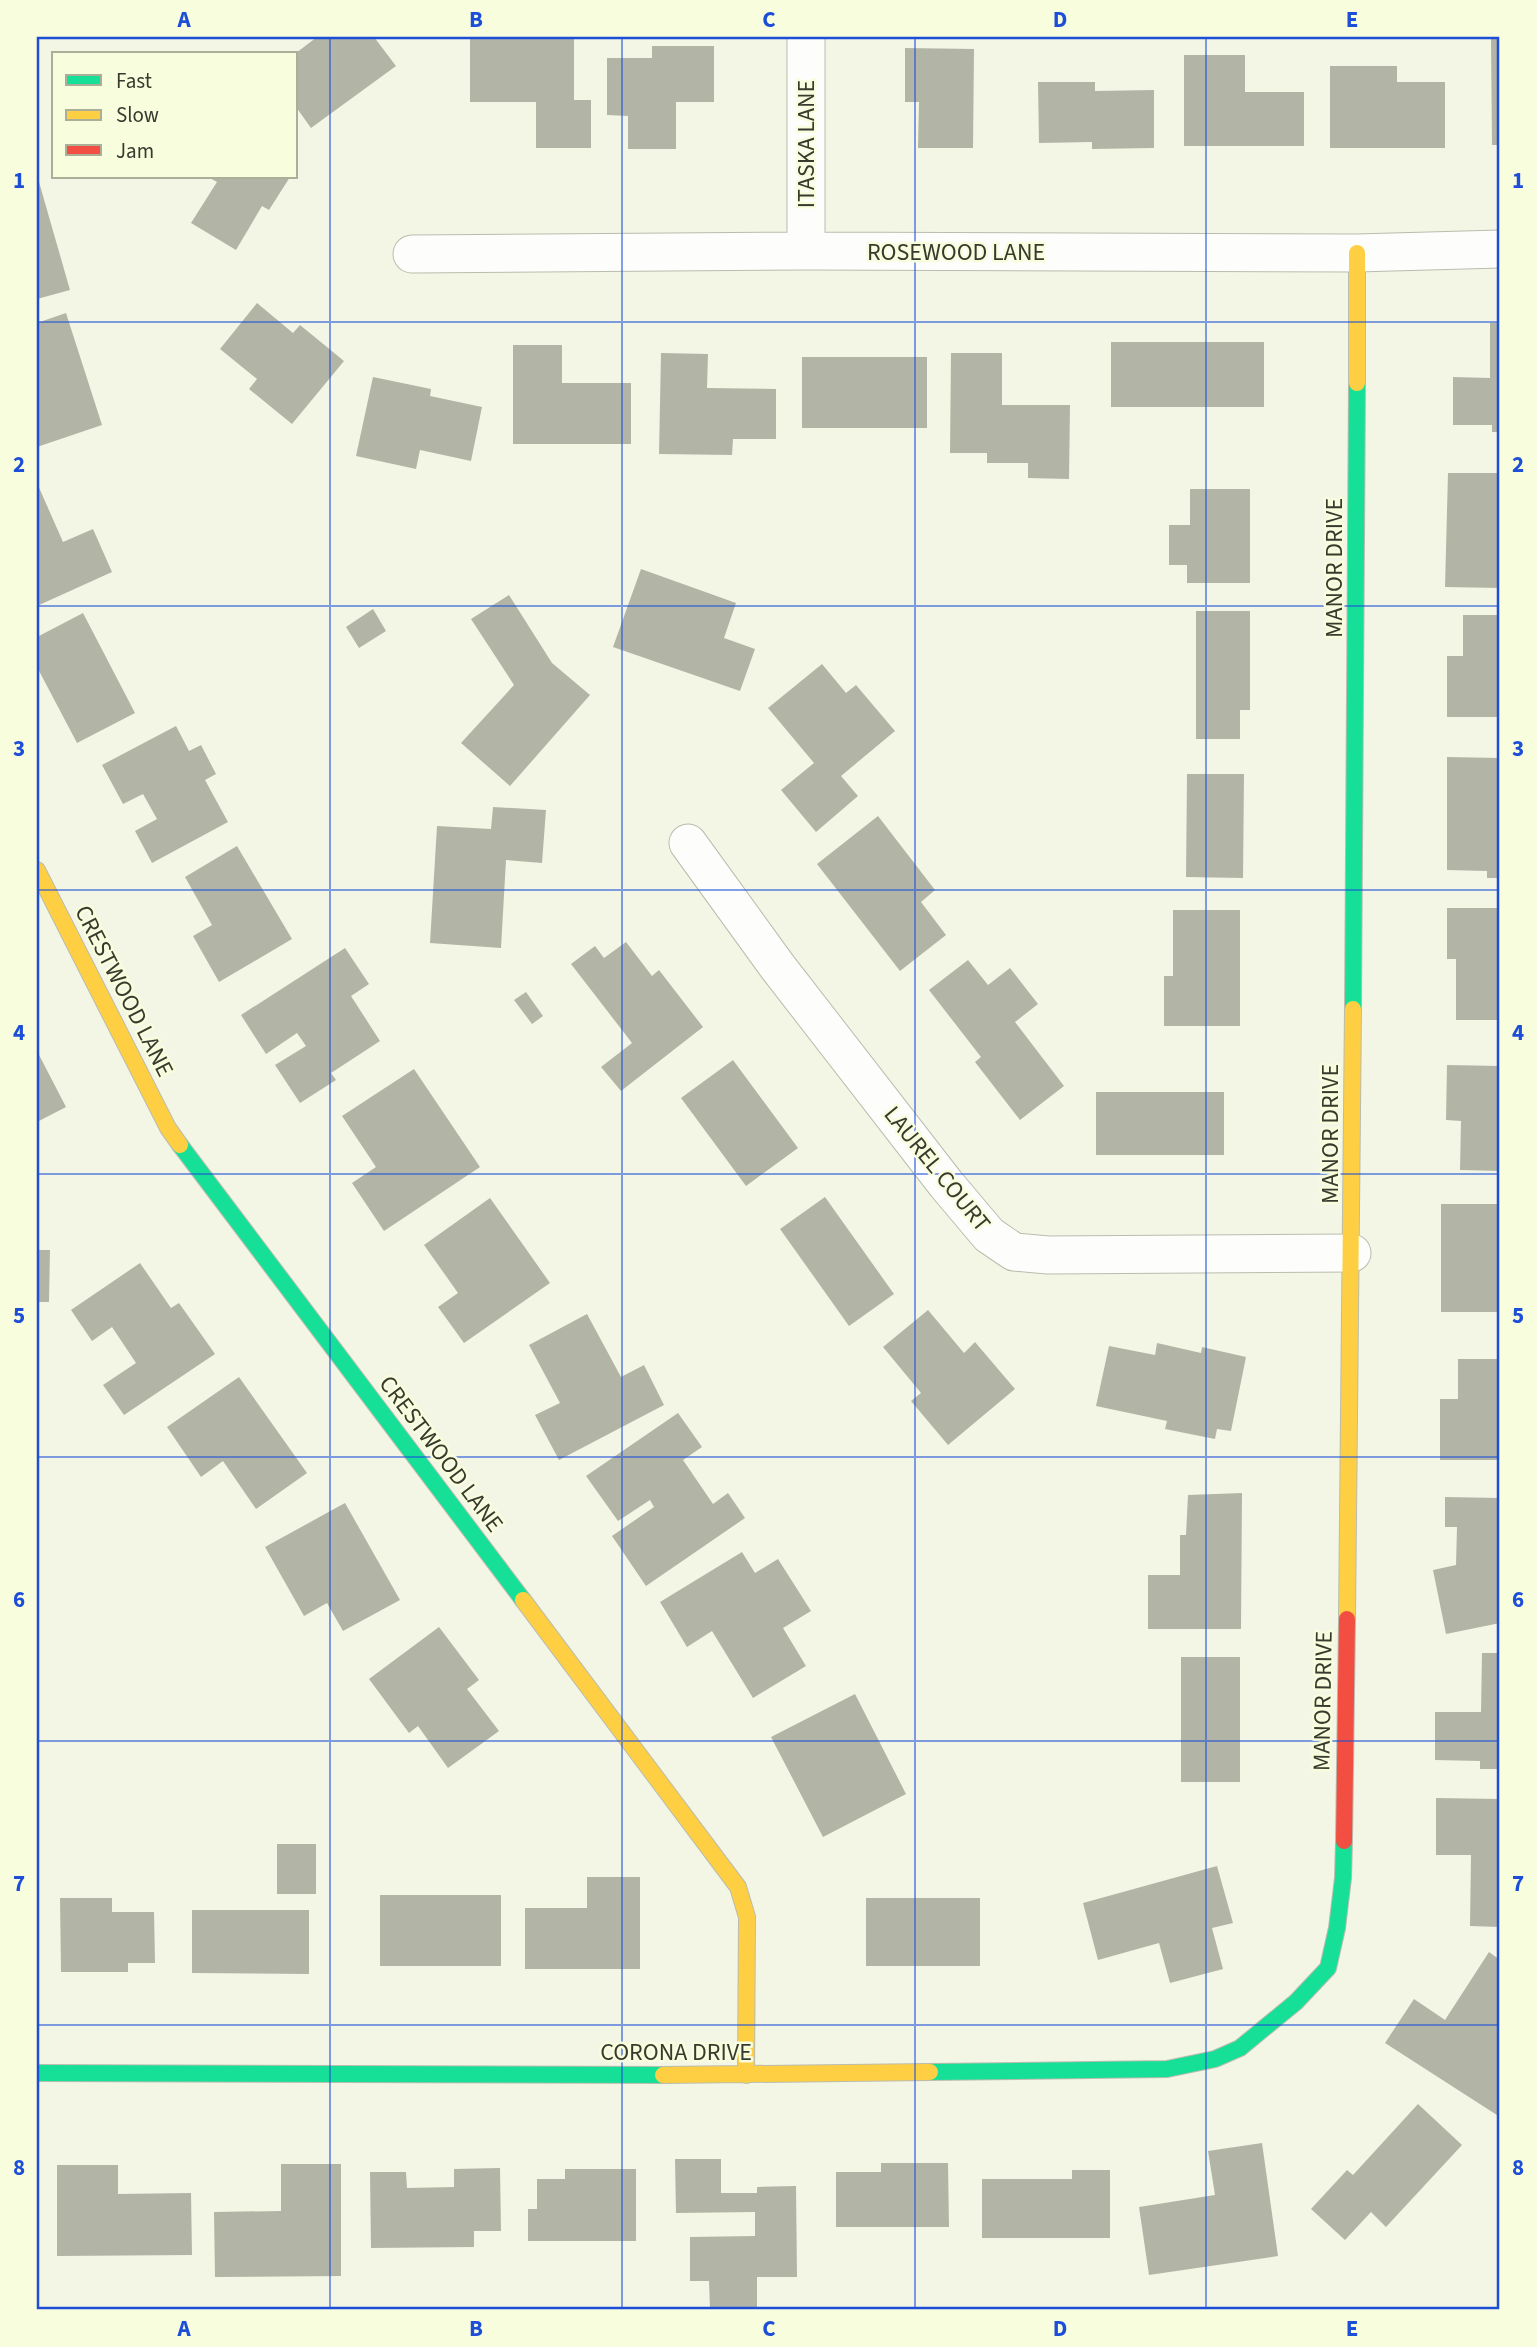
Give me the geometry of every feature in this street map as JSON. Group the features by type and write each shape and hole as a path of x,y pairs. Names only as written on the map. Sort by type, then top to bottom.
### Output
{"street":[{"name":"ITASKA LANE","path":"806,37 806,251"},
{"name":"ROSEWOOD LANE","path":"412,254 806,251 1357,253 1500,249"},
{"name":"MANOR DRIVE","path":"1296,2002 1328,1968 1337,1928 1343,1878 1352,1253 1357,253"},
{"name":"LAUREL COURT","path":"688,843 777,966 946,1184 989,1234 1014,1252 1048,1255 1352,1253"},
{"name":"CRESTWOOD LANE","path":"37,870 168,1128 738,1887 747,1917 746,2075"},
{"name":"CORONA DRIVE","path":"37,2073 746,2075 1167,2069 1215,2059 1240,2048 1296,2002"}],"building":[{"path":"317,37 374,37 396,66 311,128 298,110 297,52"},
{"path":"470,37 574,38 574,100 591,100 591,148 536,148 536,102 470,102"},
{"path":"1491,39 1500,39 1500,145 1492,145"},
{"path":"652,46 714,46 714,102 676,102 676,149 628,149 628,116 607,115 607,58 652,58"},
{"path":"905,48 974,49 973,148 918,148 919,102 905,102"},
{"path":"1184,55 1245,55 1245,92 1304,92 1304,146 1184,146"},
{"path":"1330,66 1397,66 1397,82 1445,82 1445,148 1330,148"},
{"path":"1038,82 1095,82 1095,91 1154,90 1154,148 1092,149 1092,142 1039,143"},
{"path":"210,178 289,178 269,210 262,206 236,250 191,223 217,182"},
{"path":"37,182 70,290 37,299"},
{"path":"257,303 293,333 300,325 344,361 292,424 249,389 257,379 220,349"},
{"path":"66,313 102,425 37,447 37,323"},
{"path":"1490,323 1500,323 1500,432 1492,432 1492,425 1453,425 1453,377 1490,378"},
{"path":"1111,342 1264,342 1264,407 1111,407"},
{"path":"513,345 562,345 562,383 631,383 631,444 513,444"},
{"path":"661,353 708,354 707,388 776,389 776,439 733,439 732,455 659,454"},
{"path":"951,353 1002,353 1002,405 1070,405 1069,479 1028,478 1028,463 987,463 987,453 950,453"},
{"path":"802,357 927,357 927,428 802,428"},
{"path":"373,377 431,389 430,396 482,407 471,461 420,450 416,469 356,456"},
{"path":"1448,473 1500,473 1500,588 1445,587"},
{"path":"37,483 63,542 93,529 112,572 37,606"},
{"path":"1190,489 1250,489 1250,583 1187,583 1187,565 1169,565 1169,525 1190,525"},
{"path":"641,569 736,603 724,638 755,649 740,691 613,647"},
{"path":"509,595 552,663 590,695 510,786 461,743 514,685 471,619"},
{"path":"373,609 386,631 359,648 346,627"},
{"path":"1196,611 1250,611 1250,710 1240,710 1240,739 1196,739"},
{"path":"83,613 135,713 77,743 37,667 37,637"},
{"path":"1463,615 1500,615 1500,717 1447,717 1447,656 1463,656"},
{"path":"822,664 846,693 856,685 895,731 841,776 858,796 816,832 781,790 814,763 768,708"},
{"path":"176,726 189,751 201,745 216,774 205,780 228,822 152,863 135,831 157,819 143,794 123,804 102,765"},
{"path":"1447,757 1500,758 1500,878 1487,878 1487,871 1447,870"},
{"path":"1187,774 1244,774 1243,878 1186,877"},
{"path":"493,807 546,810 542,863 506,860 501,948 430,943 437,826 491,829"},
{"path":"878,816 935,890 921,902 946,935 900,971 817,864"},
{"path":"237,846 292,939 219,982 193,936 212,925 185,877"},
{"path":"1447,908 1500,908 1500,1020 1456,1020 1456,959 1447,959"},
{"path":"1173,910 1240,910 1240,1026 1164,1026 1164,976 1173,976"},
{"path":"626,942 652,976 659,970 703,1027 621,1091 601,1067 632,1043 571,964 595,946 604,958"},
{"path":"345,948 369,984 351,996 380,1041 331,1073 336,1080 300,1103 275,1065 306,1046 297,1033 266,1054 241,1015"},
{"path":"968,960 988,985 1010,968 1038,1004 1015,1022 1064,1086 1020,1120 975,1062 981,1057 929,990"},
{"path":"526,992 543,1016 532,1024 514,1000"},
{"path":"37,1051 66,1107 37,1122"},
{"path":"733,1060 798,1148 746,1186 681,1098"},
{"path":"1447,1065 1500,1066 1500,1171 1460,1170 1461,1121 1446,1120"},
{"path":"414,1069 480,1167 384,1231 352,1183 376,1167 342,1116"},
{"path":"1096,1092 1224,1092 1224,1155 1096,1155"},
{"path":"825,1197 894,1294 849,1326 780,1229"},
{"path":"490,1198 550,1283 464,1343 438,1307 458,1293 424,1245"},
{"path":"1441,1204 1500,1204 1500,1312 1441,1312"},
{"path":"37,1250 50,1250 49,1302 37,1302"},
{"path":"140,1263 171,1308 179,1303 215,1354 124,1415 103,1385 136,1363 112,1327 92,1341 71,1310"},
{"path":"928,1310 964,1353 975,1342 1015,1389 948,1445 911,1401 921,1393 883,1347"},
{"path":"587,1314 621,1377 644,1365 664,1405 559,1460 535,1415 560,1403 529,1345"},
{"path":"1157,1343 1201,1353 1202,1347 1246,1357 1231,1431 1217,1429 1215,1439 1165,1429 1167,1421 1096,1406 1109,1346 1155,1355"},
{"path":"1458,1359 1500,1359 1500,1460 1440,1460 1440,1399 1458,1399"},
{"path":"239,1377 307,1473 256,1509 223,1461 201,1477 167,1427"},
{"path":"678,1413 702,1447 683,1460 713,1504 728,1493 745,1518 646,1586 612,1536 654,1507 650,1500 618,1521 586,1476"},
{"path":"1242,1493 1241,1629 1148,1629 1148,1575 1180,1575 1180,1535 1186,1535 1188,1495"},
{"path":"1445,1497 1500,1498 1500,1623 1446,1634 1433,1570 1456,1565 1457,1527 1445,1527"},
{"path":"345,1503 400,1600 343,1631 327,1603 304,1616 265,1547"},
{"path":"742,1552 755,1573 778,1559 811,1611 783,1628 806,1666 753,1698 712,1631 687,1647 660,1602"},
{"path":"439,1627 479,1680 467,1689 499,1731 448,1768 418,1726 409,1733 369,1679"},
{"path":"1482,1653 1500,1653 1500,1769 1480,1769 1480,1761 1435,1760 1435,1712 1481,1712"},
{"path":"1181,1657 1240,1657 1240,1782 1181,1782"},
{"path":"855,1694 906,1794 823,1837 771,1737"},
{"path":"1436,1798 1500,1799 1500,1927 1470,1926 1471,1855 1436,1855"},
{"path":"277,1844 316,1844 316,1894 277,1894"},
{"path":"1217,1866 1233,1923 1212,1928 1223,1969 1170,1983 1159,1943 1098,1960 1083,1903"},
{"path":"587,1877 640,1877 640,1969 525,1969 525,1908 587,1908"},
{"path":"380,1895 501,1895 501,1966 380,1966"},
{"path":"60,1898 112,1898 112,1912 154,1912 155,1963 128,1963 128,1972 61,1972"},
{"path":"866,1898 980,1898 980,1966 866,1966"},
{"path":"192,1910 309,1910 309,1974 192,1973"},
{"path":"1489,1952 1500,1960 1500,2117 1385,2043 1414,1999 1445,2020"},
{"path":"1418,2104 1462,2145 1386,2227 1371,2212 1345,2240 1311,2209 1347,2170 1353,2175"},
{"path":"1262,2143 1278,2256 1149,2275 1139,2207 1215,2195 1208,2151"},
{"path":"675,2159 721,2159 721,2193 757,2193 757,2187 796,2186 797,2277 757,2277 757,2307 710,2308 709,2281 690,2281 690,2237 755,2236 755,2212 676,2213"},
{"path":"881,2163 948,2163 949,2227 836,2227 836,2172 881,2172"},
{"path":"281,2164 341,2164 341,2276 215,2277 214,2212 281,2211"},
{"path":"57,2165 118,2165 118,2194 191,2193 192,2255 57,2256"},
{"path":"500,2168 501,2231 474,2231 474,2247 371,2248 370,2172 406,2172 407,2188 454,2187 454,2169"},
{"path":"565,2169 636,2169 636,2241 528,2241 528,2209 537,2209 537,2179 565,2179"},
{"path":"1072,2170 1110,2170 1110,2238 982,2238 982,2179 1072,2179"}],"traffic: fast":[{"path":"1353,1009 1357,383"},
{"path":"180,1145 523,1600"},
{"path":"930,2072 1167,2069 1215,2059 1240,2048 1296,2002 1328,1968 1337,1928 1344,1841"},
{"path":"37,2073 663,2075"}],"traffic: slow":[{"path":"1357,253 1357,383"},
{"path":"37,870 168,1128 180,1145"},
{"path":"1347,1619 1353,1009"},
{"path":"523,1600 738,1887 747,1917 746,2075"},
{"path":"663,2075 930,2072"}],"traffic: jam":[{"path":"1344,1841 1347,1619"}]}
